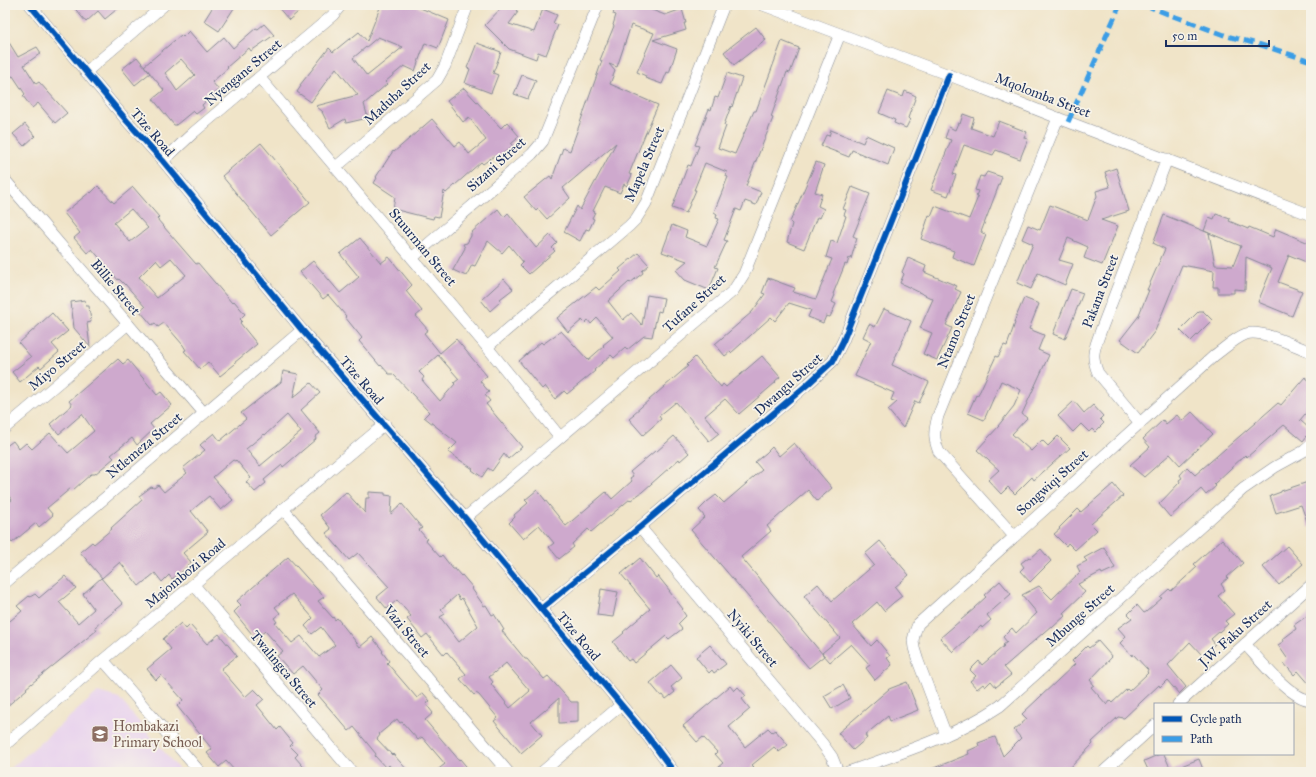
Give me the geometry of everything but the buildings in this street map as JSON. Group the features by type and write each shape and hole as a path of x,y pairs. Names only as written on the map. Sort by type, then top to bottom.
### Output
{"street":[{"name":"Tize Road","path":"30,5 163,161 302,330 465,518 648,737 674,772"},
{"path":"86,72 164,5"},
{"name":"Nyengane Street","path":"163,161 193,133 260,78 332,15 341,5"},
{"name":"Maduba Street","path":"336,167 437,80 445,66 468,5"},
{"name":"Sizani Street","path":"412,258 532,154 537,148 546,133 598,5"},
{"name":"Mapela Street","path":"487,347 636,219 646,203 724,5"},
{"name":"Mqolomba Street","path":"763,5 1311,214"},
{"name":"Tufane Street","path":"465,518 733,291 744,274 840,34"},
{"name":"Dwangu Street","path":"541,609 812,381 833,361 844,342 949,75"},
{"name":"Stuurman Street","path":"260,78 487,347 560,437"},
{"name":"Ntamo Street","path":"1014,536 940,452 934,441 934,429 1058,118"},
{"name":"Pakana Street","path":"1140,423 1098,373 1094,363 1093,354 1167,159"},
{"name":"Billie Street","path":"5,180 204,413"},
{"name":"Miyo Street","path":"5,428 128,324"},
{"name":"Ntlemeza Street","path":"5,583 302,330"},
{"name":"Songwiqi Street","path":"946,735 914,648 913,640 918,624 1215,355 1241,336 1254,333 1263,334 1311,352"},
{"name":"Majombozi Road","path":"5,745 103,660 385,424"},
{"name":"Mbunge Street","path":"848,772 946,735 988,714 1000,706 1243,489 1256,479 1304,451 1311,445"},
{"name":"Vazi Street","path":"283,509 508,772"},
{"name":"Nyiki Street","path":"640,527 817,736 832,757 838,772"},
{"name":"Twalingca Street","path":"194,585 352,772"},
{"name":"J.W. Faku Street","path":"1179,703 1311,585"},
{"path":"1245,644 1284,685 1296,695 1311,700"},
{"path":"103,660 128,687 200,772"},
{"path":"542,772 621,705"},
{"path":"1103,772 1154,726"}],"shaded area":[{"name":"Hombakazi Primary School","path":"98,692 119,698 181,772 11,772 10,769"}],"marked path":[{"path":"1068,122 1120,5"},
{"path":"1145,5 1227,36 1311,61"}],"cycle path":[{"path":"30,5 127,121 163,161 302,330 465,518 648,737 674,772"},
{"path":"541,609 640,527 833,361 843,341 949,75"}],"place":[{"name":"Hombakazi Primary School","path":"100,734"}]}
